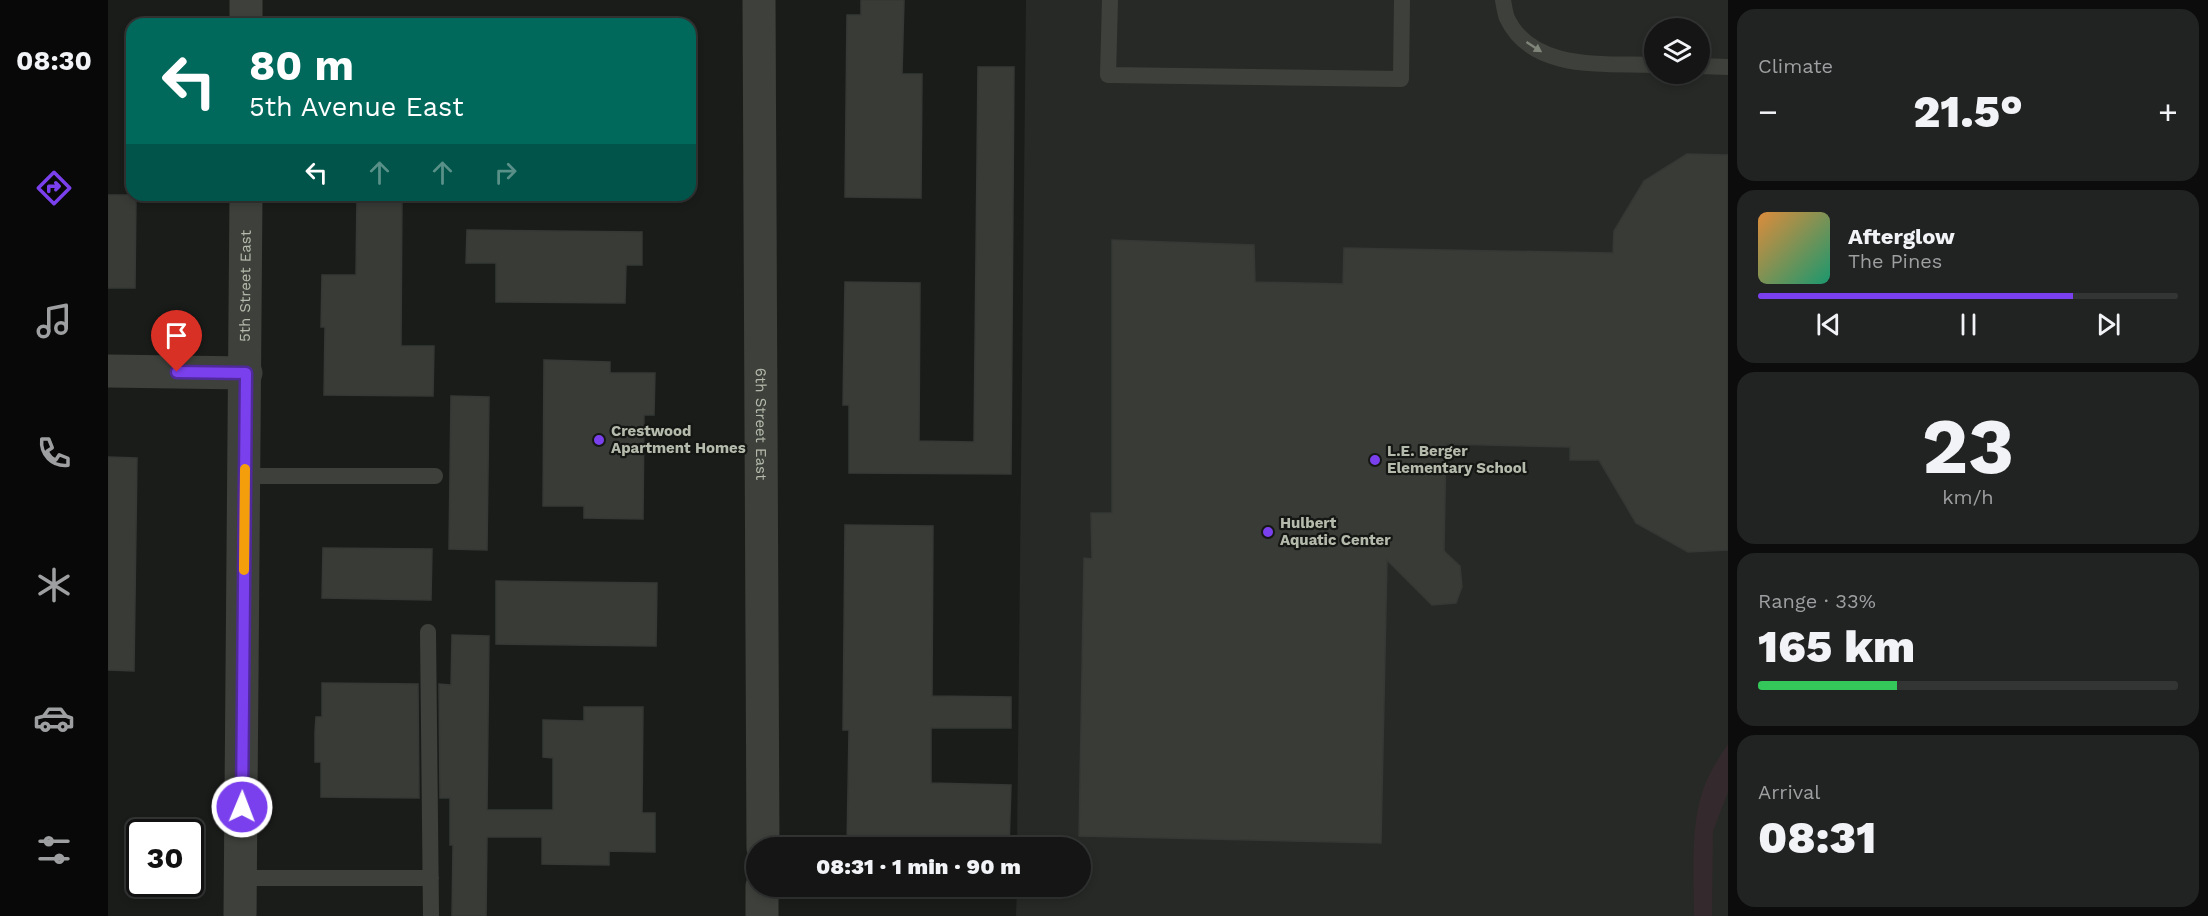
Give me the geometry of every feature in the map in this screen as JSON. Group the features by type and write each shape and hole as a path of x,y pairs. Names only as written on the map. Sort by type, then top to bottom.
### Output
{"street":[{"path":"246,0 246,18"},
{"name":"6th Street East","path":"759,0 763,837"},
{"name":"5th Street East","path":"240,916 246,201"},
{"path":"108,371 246,373"},
{"path":"762,897 762,916"}],"lane":[{"path":"1110,0 1108,75 1401,79 1402,0"},
{"path":"1503,0 1507,18 1523,40 1546,55 1577,63 1644,65"},
{"path":"1710,66 1728,67"},
{"path":"245,476 435,476"},
{"path":"428,632 431,916"},
{"path":"241,878 431,878"}],"shaded area":[{"name":"L.E. Berger Elementary School","path":"1026,0 1728,0 1728,916 1016,916 1017,897 1091,897 1091,837 1017,837"},
{"path":"1728,744 1728,792 1713,831 1712,916 1694,916 1694,852 1699,804 1708,778"}],"building":[{"path":"861,0 904,0 902,74 922,74 921,198 845,197 847,15 861,15"},
{"path":"978,67 1014,67 1011,474 849,473 849,405 843,405 845,282 920,283 919,441 974,442"},
{"name":"Hulbert Aquatic Center","path":"1687,154 1728,155 1728,550 1688,552 1636,523 1599,460 1570,460 1570,447 1446,444 1444,551 1460,566 1462,587 1456,603 1432,605 1387,560 1381,843 1079,836 1084,558 1092,559 1091,513 1112,513 1112,240 1254,245 1255,282 1343,284 1344,248 1613,253 1614,231 1644,181"},
{"path":"108,195 126,195 126,201 136,201 135,288 108,288"},
{"path":"357,201 402,201 401,346 434,346 433,396 324,395 325,327 321,327 322,275 356,275"},
{"path":"467,230 642,232 642,265 626,265 625,303 496,302 496,263 466,263"},
{"name":"Crestwood Apartment Homes","path":"544,360 610,362 610,373 655,373 654,415 644,415 643,519 584,518 584,506 543,506"},
{"path":"451,396 489,397 487,550 449,549"},
{"path":"108,457 137,458 134,671 108,670"},
{"path":"845,525 933,526 932,696 1011,697 1011,728 931,728 931,783 1011,785 1009,837 847,837 849,730 843,730"},
{"path":"323,548 432,549 431,600 322,598"},
{"path":"496,581 657,583 656,646 496,644"},
{"path":"452,635 489,636 487,810 553,810 553,758 543,757 543,720 584,721 584,707 643,707 642,813 655,813 655,852 609,851 609,865 542,864 542,837 487,837 486,916 452,916 453,845 450,845 450,798 440,798 439,684 451,685"},
{"path":"322,683 418,684 419,798 321,797 321,762 315,762 315,732 316,717 322,717"}],"slow traffic":[{"path":"244,570 245,469"}],"place":[{"name":"Crestwood Apartment Homes","path":"599,440"},
{"name":"L.E. Berger Elementary School","path":"1375,460"},
{"name":"Hulbert Aquatic Center","path":"1268,532"}],"route":[{"path":"177,372 246,373 242,807"}]}
